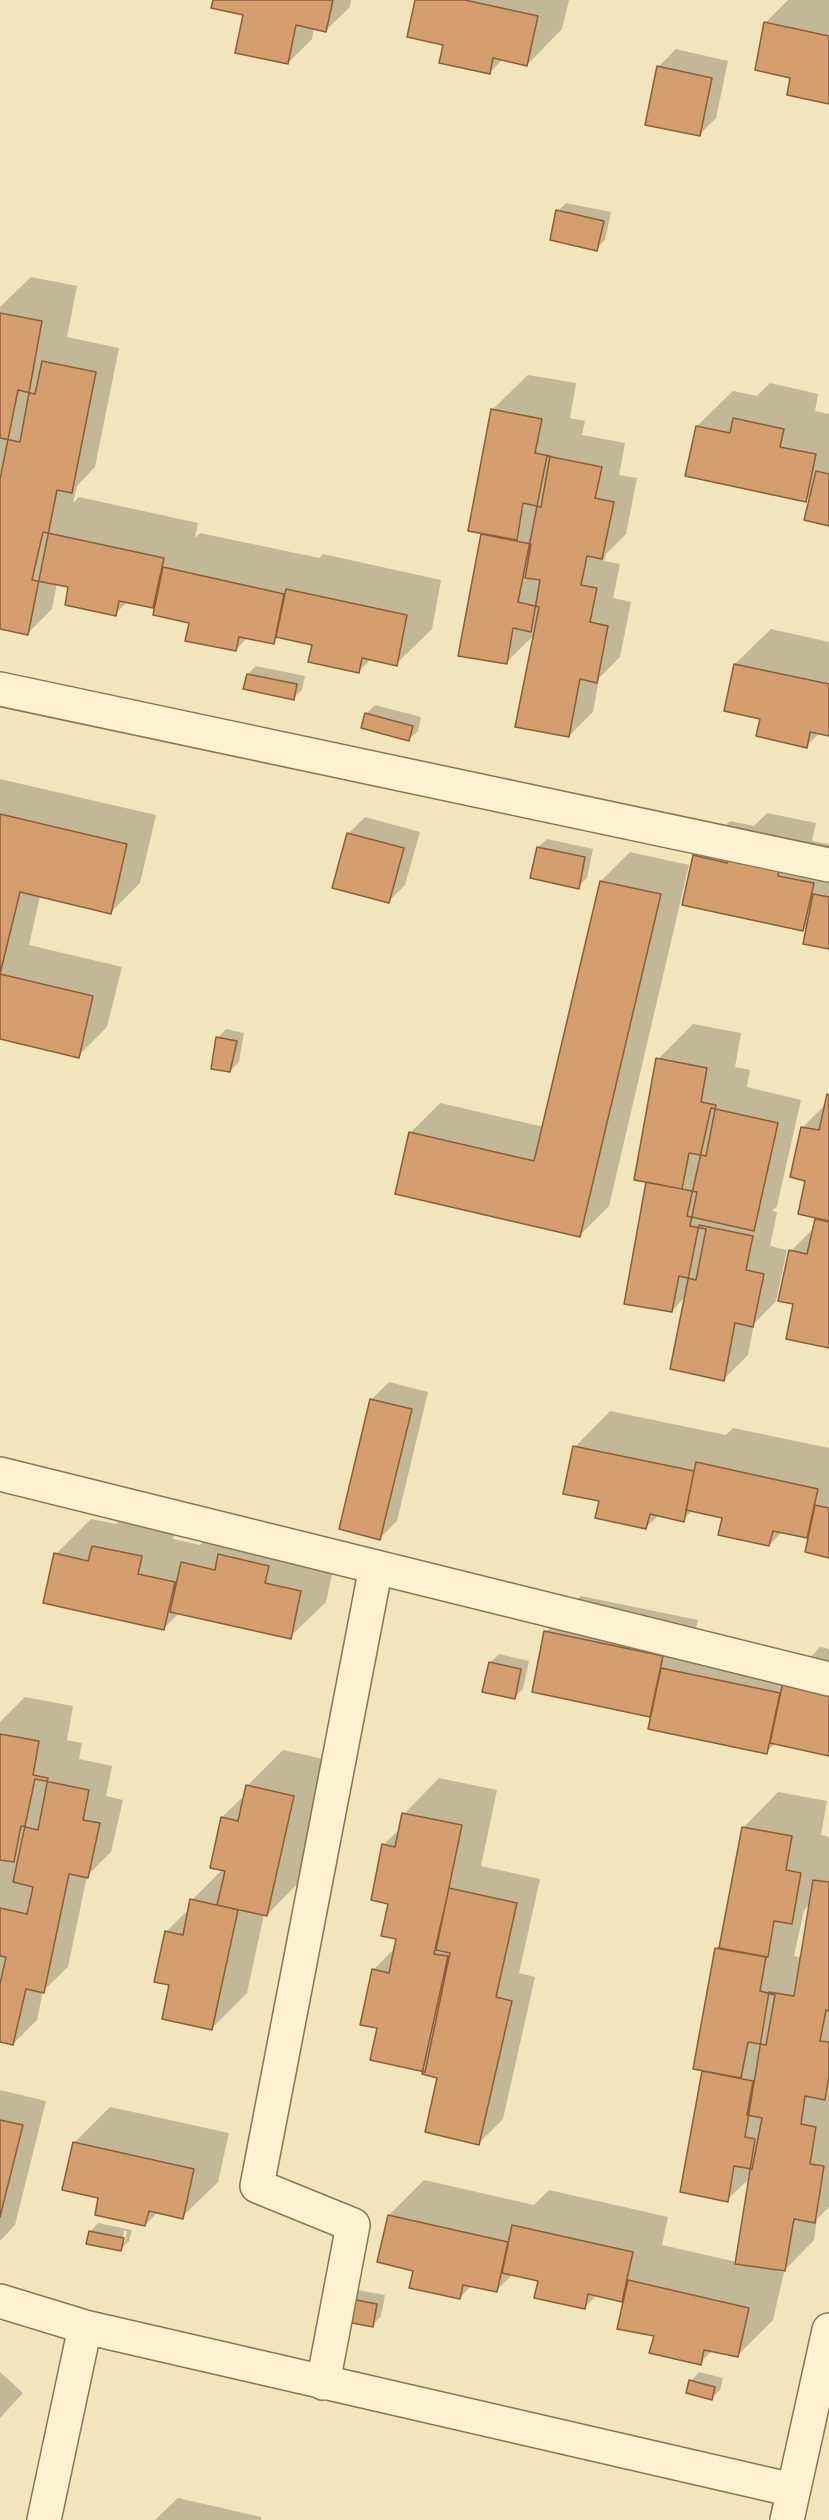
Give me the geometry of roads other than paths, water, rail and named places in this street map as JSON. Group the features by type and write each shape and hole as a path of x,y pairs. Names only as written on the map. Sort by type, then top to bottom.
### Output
{"street":[{"path":"0,689 829,865"},
{"path":"0,1474 829,1679"},
{"path":"323,2383 353,2225 257,2186 376,1567"},
{"path":"0,2301 85,2327 323,2383 790,2505 829,2330"},
{"path":"44,2520 85,2327"}]}
